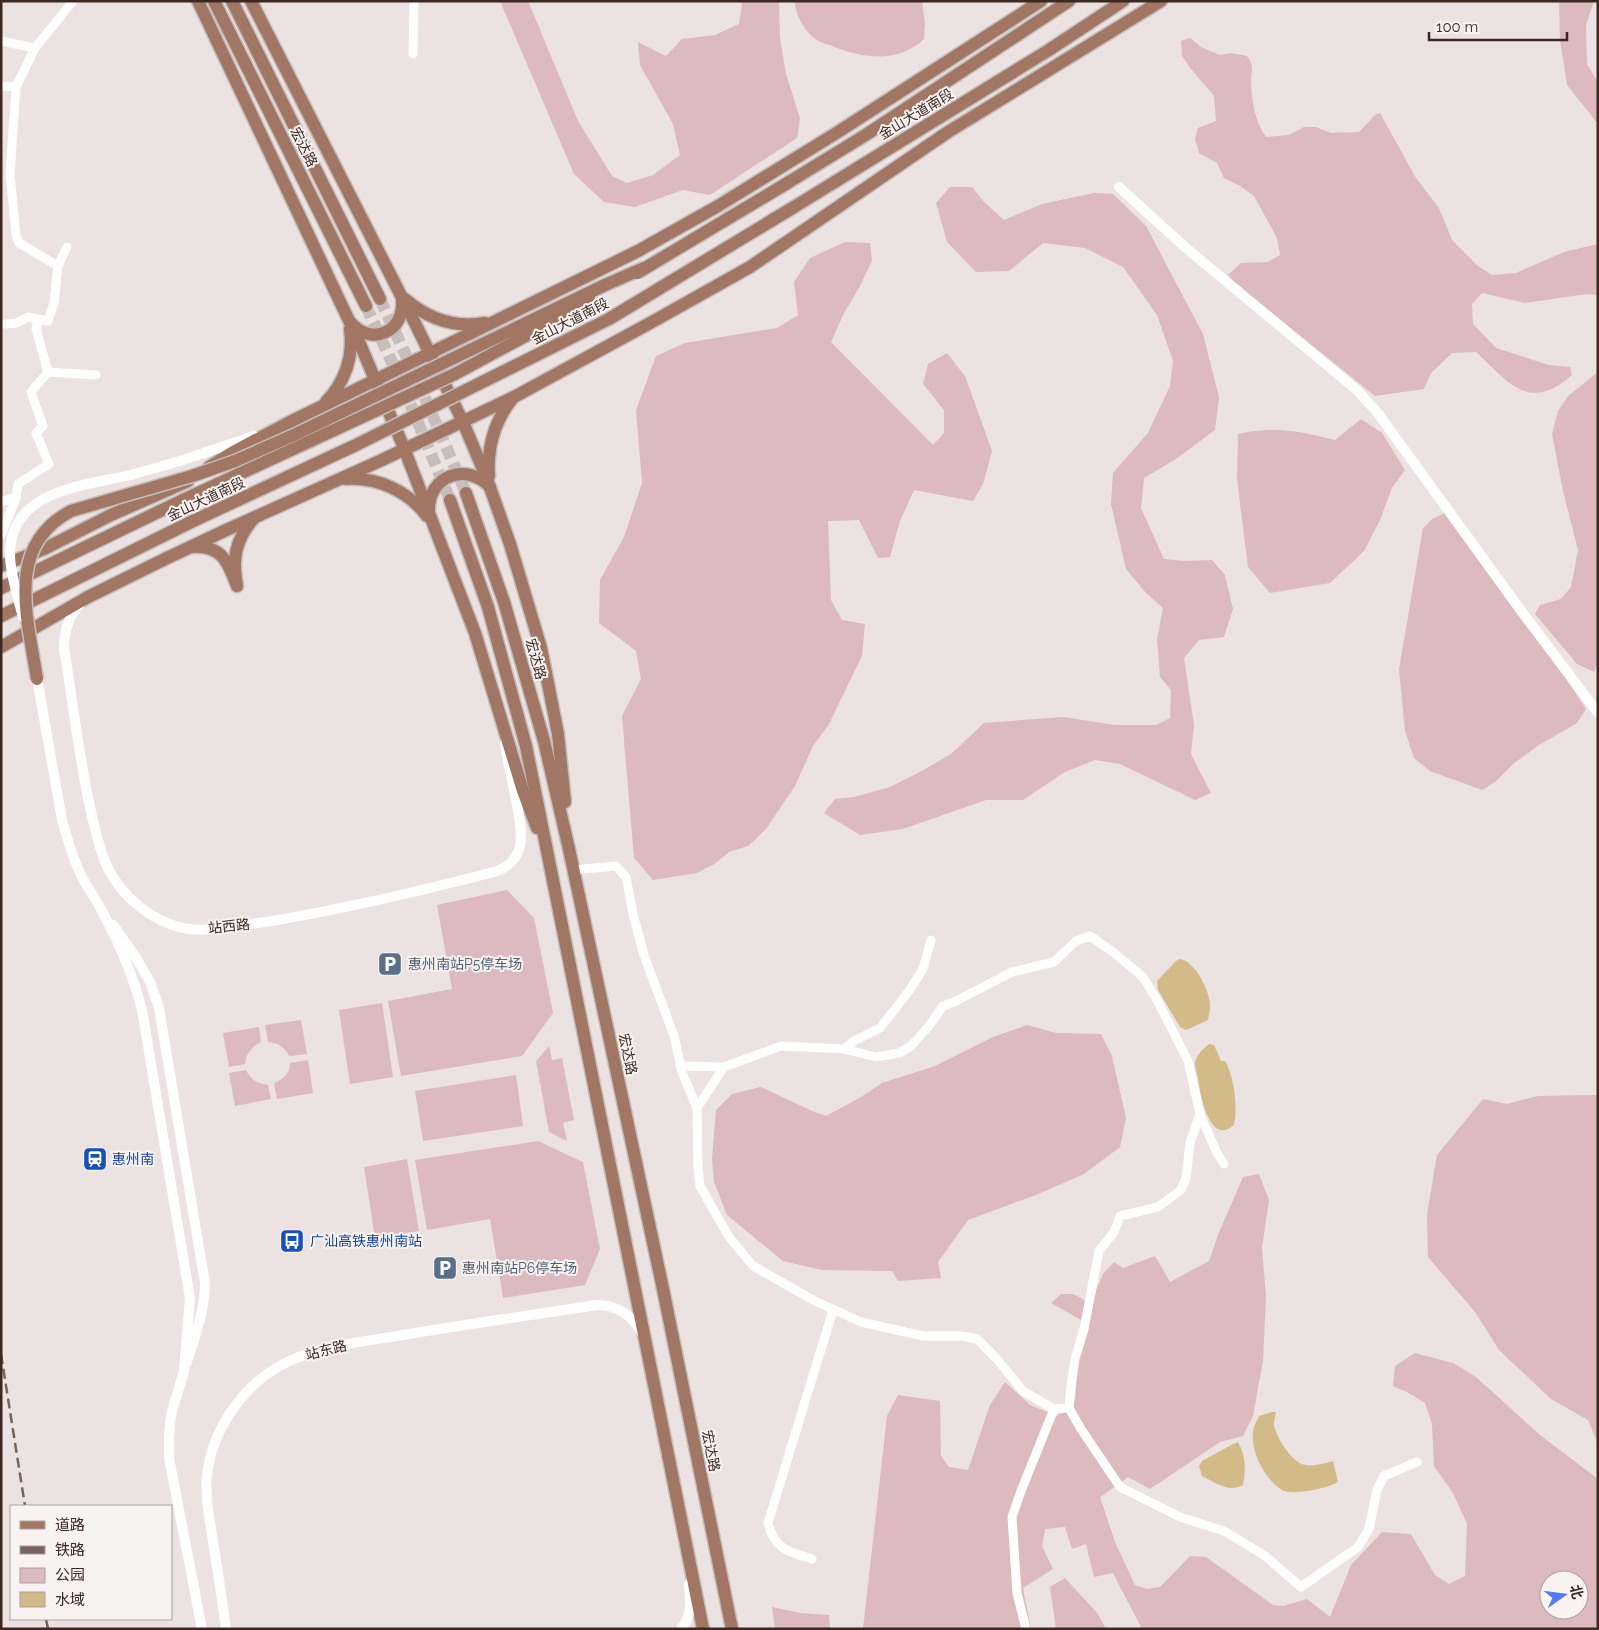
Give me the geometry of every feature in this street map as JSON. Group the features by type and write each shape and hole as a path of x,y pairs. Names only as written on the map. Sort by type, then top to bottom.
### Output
{"main road":[{"path":"198,1 348,318 404,448 474,633 523,791 548,853"},
{"name":"宏达路","path":"214,1 366,306"},
{"name":"宏达路","path":"232,1 380,299"},
{"path":"251,1 430,353 463,422 492,493 510,544 541,648 558,734 569,849"},
{"path":"1,566 44,549 110,515 186,483 233,452 290,422 638,251 718,206 1041,1"},
{"name":"金山大道南段","path":"1,588 183,500 347,426 455,374 518,341 864,136 1069,1"},
{"name":"金山大道南段","path":"1,616 191,522 356,445 609,319 1049,50 1123,1"},
{"path":"1,648 88,597 187,548 382,460 514,397 750,267 948,132 1161,1"},
{"path":"926,75 1034,23"},
{"path":"948,132 1049,50"},
{"path":"37,679 28,626 26,572 31,553 40,536 62,516 72,511 192,476 235,461 644,268"},
{"path":"348,318 352,325 362,332 375,334 387,332 400,319 403,307 401,295"},
{"path":"401,295 424,314 445,322 474,325 502,318"},
{"path":"317,409 337,389 346,372 351,344 348,318"},
{"path":"492,493 488,460 490,444 501,414 514,397"},
{"path":"432,521 431,496 438,485 448,477 468,474 480,478 492,493"},
{"path":"339,479 370,480 389,486 415,502 432,521"},
{"name":"宏达路","path":"466,493 504,602 544,741 661,1279 732,1629"},
{"path":"450,500 488,607 526,746 702,1629"},
{"path":"187,548 206,548 222,556 229,564 237,586 234,570 236,551 243,533 255,517"}],"street":[{"path":"58,266 19,243 16,235 10,174 16,87 35,48 73,1"},
{"path":"412,54 414,1"},
{"path":"1,41 35,48"},
{"path":"1,86 16,87"},
{"path":"1120,187 1186,248 1357,390 1377,412 1598,713"},
{"path":"6,324 17,323 28,317 48,321 54,303 58,266 67,248"},
{"path":"38,319 36,329 48,372"},
{"path":"48,372 96,375"},
{"path":"1,535 16,497 18,484 49,464 36,433 43,426 31,392 48,372"},
{"path":"202,1629 169,1458 168,1437 171,1415 202,1315 205,1283 159,1008 150,982 135,956 84,881 64,828 37,679 11,564 12,539 18,524 28,509 51,494 131,475 183,460 290,422"},
{"path":"1,502 16,497"},
{"name":"站西路","path":"88,597 72,614 66,628 64,642 82,768 94,823 105,862 125,892 143,909 177,926 190,929 209,929 306,915 422,891 505,868 517,855 521,838 506,756 504,729"},
{"path":"573,870 616,866 626,878 644,955 674,1036 680,1066 697,1108 700,1186 728,1237 753,1266 813,1300 861,1322 923,1336 962,1336 977,1339 1023,1390 1054,1409 1069,1408"},
{"path":"102,910 127,962 142,1010 190,1298 184,1370"},
{"path":"680,1066 724,1067 781,1046 844,1049 876,1057 900,1053 910,1046 929,1026 943,1006 1012,972 1054,962 1076,941 1090,936 1143,977 1156,998 1188,1061 1200,1114 1216,1151 1224,1164"},
{"path":"844,1049 854,1041 880,1028 909,991 923,969 931,940"},
{"path":"697,1108 724,1067"},
{"path":"1200,1114 1190,1143 1186,1178 1181,1190 1158,1207 1120,1216 1114,1232 1099,1251 1084,1329 1075,1359 1071,1386 1069,1408 1081,1430 1120,1487 1180,1517 1224,1531 1264,1555 1301,1587 1358,1547 1369,1529 1377,1490 1384,1476 1417,1462"},
{"name":"站东路","path":"226,1629 206,1478 216,1439 228,1415 244,1394 264,1376 300,1356 343,1345 489,1320 597,1305 614,1307 628,1314 639,1326 645,1341"},
{"path":"812,1559 787,1551 770,1535 768,1523 833,1310"},
{"path":"1026,1629 1017,1593 1012,1517 1054,1409"},
{"path":"681,1629 688,1619 691,1607 688,1558"}],"green space":[{"path":"500,1 528,1 578,121 612,176 627,183 653,175 680,155 673,124 640,65 638,42 666,56 682,39 715,35 739,24 742,4 740,1 779,1 780,38 786,74 800,118 797,138 710,195 683,190 635,207 604,202 574,174"},
{"path":"794,1 922,1 925,23 924,39 914,47 891,55 867,56 844,50 814,38 801,21"},
{"path":"1559,1 1594,1 1586,25 1587,64 1598,82 1598,124 1567,85 1560,40"},
{"path":"1190,38 1201,47 1220,55 1231,53 1247,56 1252,66 1251,83 1255,111 1259,125 1266,137 1289,135 1304,127 1316,127 1331,133 1359,132 1375,115 1380,113 1416,178 1439,208 1452,240 1478,266 1492,275 1516,273 1564,252 1598,244 1598,295 1587,294 1525,303 1482,293 1472,304 1473,324 1496,348 1549,365 1570,367 1572,375 1557,386 1544,392 1531,393 1510,383 1476,352 1452,353 1431,373 1424,389 1375,396 1231,280 1228,275 1241,263 1268,262 1280,255 1277,238 1254,196 1224,178 1217,163 1199,153 1195,139 1198,128 1216,121 1214,96 1182,56 1181,41"},
{"path":"950,187 972,187 984,202 1004,220 1042,204 1094,193 1113,194 1146,226 1203,334 1219,397 1215,430 1176,459 1144,478 1141,508 1164,559 1185,561 1212,560 1225,575 1233,609 1224,637 1199,640 1184,658 1194,725 1191,754 1211,793 1195,800 1120,764 1095,760 1065,772 1023,800 986,800 903,829 860,835 824,813 835,799 854,797 890,787 920,772 951,754 984,723 1063,717 1115,725 1156,725 1170,718 1171,690 1160,677 1157,639 1163,608 1146,593 1126,569 1111,504 1113,473 1148,433 1170,386 1173,361 1157,315 1123,267 1085,248 1043,243 1009,271 976,272 947,242 936,203"},
{"path":"845,242 870,243 872,261 831,342 933,445 944,433 944,410 923,384 928,364 947,353 965,376 992,451 983,484 973,501 914,490 900,521 890,557 878,558 859,520 828,521 831,600 842,620 865,624 862,656 829,724 813,746 795,786 766,829 748,846 729,852 716,863 697,873 653,880 634,858 622,716 641,679 636,651 599,623 600,580 624,537 642,483 636,410 656,356 685,343 777,328 798,315 794,282 810,258"},
{"path":"1598,372 1598,661 1594,672 1577,664 1535,614 1540,605 1561,599 1571,587 1578,550 1563,491 1552,434 1558,411 1568,396"},
{"path":"1361,419 1382,433 1405,470 1392,488 1380,520 1364,551 1330,583 1270,593 1248,567 1237,478 1238,434 1276,430 1310,434 1335,440"},
{"path":"1445,513 1565,677 1586,709 1577,723 1539,745 1513,764 1495,782 1482,790 1430,771 1414,758 1405,731 1399,669 1423,528 1432,519"},
{"path":"507,890 534,918 553,1013 522,1056 401,1076 388,1001 452,989 437,905"},
{"path":"382,1003 393,1077 350,1084 339,1010"},
{"path":"301,1020 307,1054 289,1056 281,1046 268,1042 265,1025"},
{"path":"1027,1025 1056,1033 1101,1034 1112,1056 1126,1118 1120,1147 1084,1174 1036,1195 968,1220 938,1262 941,1278 898,1281 892,1271 822,1270 783,1261 727,1215 714,1182 712,1159 716,1110 732,1094 761,1087 826,1116 882,1083 935,1066 993,1037"},
{"path":"259,1027 261,1042 250,1051 245,1064 229,1067 223,1033"},
{"path":"549,1046 552,1060 562,1058 574,1120 563,1123 567,1141 549,1132 536,1061"},
{"path":"308,1060 313,1093 277,1099 274,1083 286,1075 290,1063"},
{"path":"246,1070 255,1081 268,1085 271,1099 235,1106 229,1073"},
{"path":"516,1075 523,1126 423,1141 415,1091"},
{"path":"1598,1095 1598,1444 1588,1420 1551,1399 1499,1350 1475,1312 1428,1257 1427,1214 1437,1155 1483,1099 1507,1104 1538,1096"},
{"path":"538,1141 583,1162 600,1249 585,1285 503,1298 490,1219 427,1230 415,1160"},
{"path":"407,1159 419,1231 375,1238 364,1167"},
{"path":"1259,1174 1269,1200 1262,1248 1266,1297 1263,1361 1253,1416 1243,1436 1220,1442 1150,1489 1128,1477 1100,1497 1115,1542 1135,1585 1147,1589 1160,1587 1190,1556 1206,1557 1273,1605 1283,1606 1307,1599 1330,1617 1351,1565 1382,1532 1411,1534 1435,1575 1449,1584 1465,1576 1467,1524 1453,1493 1434,1466 1432,1424 1425,1403 1393,1386 1395,1366 1415,1353 1453,1363 1476,1377 1540,1435 1598,1479 1598,1629 1142,1629 1113,1573 1094,1577 1086,1544 1072,1549 1065,1527 1045,1529 1042,1546 1053,1569 1023,1588 1031,1629 863,1629 887,1416 898,1395 940,1401 941,1456 949,1467 968,1470 990,1405 1005,1382 1030,1405 1057,1416 1075,1400 1081,1320 1051,1303 1061,1294 1073,1294 1091,1303 1103,1274 1114,1262 1123,1268 1155,1256 1170,1282 1209,1261 1243,1177"},
{"path":"1065,1578 1098,1614 1106,1629 1056,1629 1050,1587"},
{"path":"772,1607 800,1613 829,1615 830,1629 775,1629"}],"water":[{"path":"1180,959 1186,961 1196,970 1207,991 1210,1004 1208,1020 1186,1030 1180,1027 1158,990 1157,981"},
{"path":"1209,1044 1214,1045 1221,1061 1225,1061 1233,1083 1235,1101 1234,1125 1225,1130 1218,1129 1212,1124 1207,1115 1195,1063 1202,1050"},
{"path":"1276,1412 1275,1430 1290,1455 1305,1465 1333,1461 1338,1482 1319,1489 1302,1492 1287,1492 1275,1485 1259,1462 1253,1444 1254,1426 1259,1416"},
{"path":"1238,1442 1245,1463 1243,1485 1228,1488 1202,1476 1199,1466 1202,1461"}],"tunnel":[{"path":"380,299 466,493"},
{"path":"366,306 402,384 450,500"}],"railway":[{"path":"1,1354 25,1505"},
{"path":"46,1620 48,1629"}],"place":[{"name":"惠州南站P5停车场","path":"390,964"},
{"name":"惠州南","path":"95,1159"},
{"name":"广汕高铁惠州南站","path":"292,1241"},
{"name":"惠州南站P6停车场","path":"445,1268"}]}
